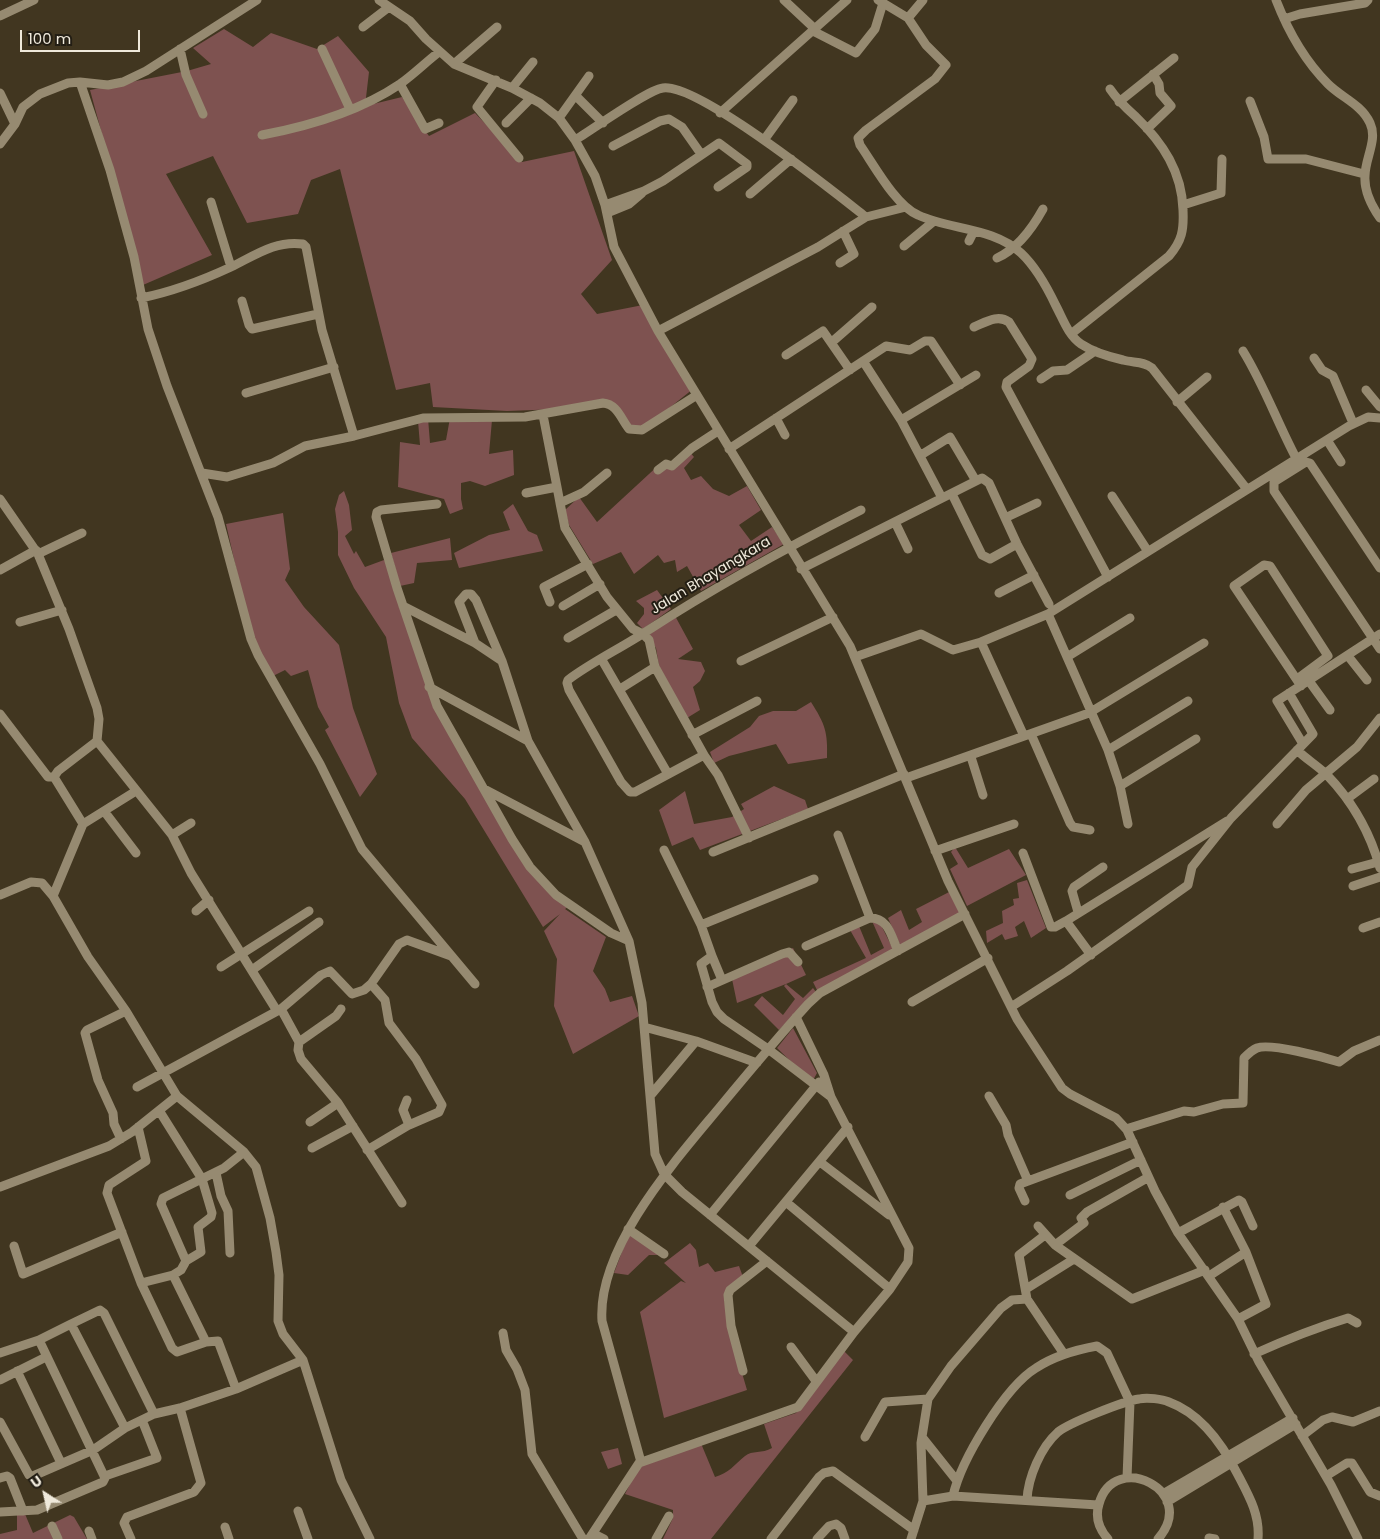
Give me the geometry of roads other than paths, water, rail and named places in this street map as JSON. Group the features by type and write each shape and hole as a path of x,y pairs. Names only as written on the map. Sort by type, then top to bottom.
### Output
{"street":[{"path":"0,16 34,0"},
{"path":"0,144 15,124 23,107 36,96 68,83 80,82 108,85 123,82 180,49 257,0"},
{"path":"379,0 410,21 439,52 454,64 512,88 531,98 560,118 575,140 595,176 606,209 617,254 658,331 833,617 855,657 935,851 1011,1007 1062,1088 1075,1097 1116,1118 1126,1129 1141,1160 1147,1178 1178,1233 1238,1319 1254,1354 1326,1476 1358,1539"},
{"path":"784,0 814,30 856,54 875,28 881,2 908,18 926,45 945,64 945,69 909,100 866,130 857,141 906,207 917,215 974,231 1013,247 1035,268 1071,334 1080,344 1096,352 1122,360 1147,364 1246,488"},
{"path":"720,112 847,0"},
{"path":"908,18 923,0"},
{"path":"1276,0 1303,54 1329,85 1359,107 1368,120 1372,133 1364,174 1367,195 1380,218"},
{"path":"1284,19 1300,14 1366,3 1368,0"},
{"path":"363,27 389,7"},
{"path":"454,64 497,27"},
{"path":"180,49 186,75 203,114"},
{"path":"322,49 350,109"},
{"path":"262,135 301,127 372,100 400,84 439,52"},
{"path":"1119,102 1174,58"},
{"path":"512,88 533,62"},
{"path":"1147,129 1170,106 1160,93 1159,84 1153,74"},
{"path":"560,118 589,76"},
{"path":"496,80 477,107 519,158"},
{"path":"80,82 110,170 134,257 141,298 166,386 218,517 251,639 258,655 320,764 362,849 474,984"},
{"path":"400,84 425,129 440,123"},
{"path":"575,140 654,91 663,88 693,96 720,112 792,159 866,217"},
{"path":"1071,334 1139,282 1174,250 1179,244 1184,231 1183,205 1175,168 1167,154 1147,129 1119,102 1110,89"},
{"path":"0,93 15,124"},
{"path":"576,96 603,123"},
{"path":"506,123 531,98"},
{"path":"764,140 793,100"},
{"path":"1250,102 1264,137 1268,159 1306,159 1364,174"},
{"path":"613,146 660,121 670,119 682,127 701,154"},
{"path":"606,209 630,204 644,190 678,172 719,143 747,164 742,171 718,187"},
{"path":"750,194 792,159"},
{"path":"1183,205 1221,193 1222,159"},
{"path":"211,202 214,217 231,267"},
{"path":"658,331 818,247 866,217 906,207"},
{"path":"998,258 1013,247 1037,220 1043,209"},
{"path":"904,246 934,221"},
{"path":"840,263 854,254 843,231"},
{"path":"969,241 974,231"},
{"path":"141,298 163,294 231,267 273,246 303,244 306,246 318,314 354,436"},
{"path":"242,301 252,328 318,314"},
{"path":"832,342 872,307"},
{"path":"974,327 996,318 1004,318 1009,322 1032,359 1029,366 1007,382 1006,387 1108,577"},
{"path":"786,355 823,330 850,370"},
{"path":"729,449 886,346 910,350 928,340 960,385"},
{"path":"1041,379 1053,371 1067,370 1096,352"},
{"path":"1243,352 1261,382 1280,427 1380,568"},
{"path":"1314,358 1322,370 1333,376 1353,423"},
{"path":"863,362 901,420 942,498"},
{"path":"246,393 334,367"},
{"path":"901,420 976,375"},
{"path":"1177,402 1207,377"},
{"path":"1366,390 1380,407"},
{"path":"202,473 228,477 273,463 305,446 354,436 423,418 496,419 543,415 608,404 619,412 629,429 637,431 642,430 697,395"},
{"path":"543,415 566,528 616,610 633,630 645,632 651,647 655,667 692,735 718,775 749,838"},
{"path":"1380,418 1368,417 1353,423 1327,440 1274,482 1273,488 1376,637 1380,649"},
{"path":"776,418 786,435"},
{"path":"658,470 666,464 672,466 692,448 718,431"},
{"path":"921,455 950,437 976,481"},
{"path":"1327,440 1342,462"},
{"path":"855,657 921,634 951,650 981,642 1048,614 1108,577 1147,550 1218,509 1246,488 1302,458"},
{"path":"560,503 584,492 607,473"},
{"path":"802,569 982,478 986,480 1049,604"},
{"path":"526,493 557,487"},
{"path":"952,494 982,555 990,558 1017,544"},
{"path":"1112,496 1147,550"},
{"path":"0,499 37,552 62,610 97,708 99,729 97,741 58,771 54,777"},
{"path":"1005,518 1037,503"},
{"path":"437,504 381,510 377,512 376,517 402,606 429,687 445,721 530,867 544,883 575,910 611,933 629,941"},
{"name":"Jalan Bhayangkara","path":"668,774 640,790 630,792 597,741 566,683 645,632 789,546 861,510"},
{"path":"895,522 908,549"},
{"path":"0,570 82,533"},
{"path":"550,602 544,587 588,564"},
{"path":"1330,710 1303,682 1234,586 1264,565 1270,566 1328,656 1303,682 1276,701 1300,747 1326,774 1358,813 1379,865 1352,869"},
{"path":"998,593 1034,575"},
{"path":"563,606 600,584"},
{"path":"475,643 460,602 466,594 471,594 476,600 502,661 528,741 585,842 629,941 642,1003 655,1154 664,1174 710,1215 854,1332"},
{"path":"402,606 475,643 502,661"},
{"path":"20,622 62,610"},
{"path":"568,638 616,610"},
{"path":"1048,614 1108,750 1120,786 1128,824"},
{"path":"741,661 833,617"},
{"path":"1067,657 1130,618"},
{"path":"1303,682 1376,637"},
{"path":"981,642 1070,823 1073,827 1090,830"},
{"path":"713,852 905,776 970,757 1092,711 1204,643"},
{"path":"1348,656 1367,680"},
{"path":"602,660 668,774 704,755"},
{"path":"620,689 655,667"},
{"path":"429,687 528,741"},
{"path":"1011,1007 1091,955 1188,885 1192,867 1231,818 1313,734 1289,693"},
{"path":"692,735 758,701"},
{"path":"1108,750 1188,701"},
{"path":"0,714 48,777 54,777"},
{"path":"1277,824 1306,790 1357,747 1380,718"},
{"path":"1120,786 1196,740"},
{"path":"97,741 172,834 191,873 241,954 300,1042"},
{"path":"970,757 982,795"},
{"path":"54,777 83,824"},
{"path":"1347,799 1374,779"},
{"path":"486,790 585,842"},
{"path":"53,896 83,824 136,791"},
{"path":"104,811 136,853"},
{"path":"1023,853 1050,926 1055,927 1231,818"},
{"path":"172,834 191,823"},
{"path":"935,851 1014,824"},
{"path":"838,835 870,918"},
{"path":"664,850 701,925 722,980"},
{"path":"1078,912 1072,891 1074,887 1103,867"},
{"path":"1353,886 1380,877"},
{"path":"701,925 814,879"},
{"path":"0,895 16,887 37,882 42,883 53,896 88,957 126,1011 177,1096 244,1152 256,1166 270,1218 279,1275 278,1321 283,1334 303,1360 342,1480 370,1539"},
{"path":"196,910 209,900"},
{"path":"221,967 308,911"},
{"path":"641,1462 602,1321 601,1308 612,1267 628,1229 664,1174 768,1049 820,993 965,914"},
{"path":"806,946 870,918 879,918 885,923 898,951"},
{"path":"1066,921 1091,955"},
{"path":"252,970 319,922"},
{"path":"1363,928 1380,922"},
{"path":"137,1087 279,1010 328,971 332,972 352,994 364,990 371,984 399,944 407,940 452,956"},
{"path":"707,987 789,952 798,962"},
{"path":"712,956 700,964 717,1012 831,1097"},
{"path":"912,1002 988,958"},
{"path":"367,1150 409,1125 438,1112 442,1105 413,1054 389,1023 385,1000 371,984"},
{"path":"341,1009 336,1016 300,1042 298,1050 301,1060 338,1103 402,1203"},
{"path":"121,1139 114,1124 110,1106 98,1080 85,1033 87,1030 126,1011"},
{"path":"604,1539 591,1537 634,1469 641,1462 794,1409 802,1403 816,1381 890,1289 910,1256 909,1248 831,1097 824,1075 796,1017"},
{"path":"644,1027 696,1041 757,1063"},
{"path":"1126,1129 1184,1111 1194,1112 1223,1104 1243,1103 1244,1058 1258,1048 1265,1047 1292,1051 1339,1062 1354,1051 1380,1040"},
{"path":"650,1096 696,1041"},
{"path":"710,1215 824,1075"},
{"path":"0,1187 93,1153 121,1139 160,1112 177,1096"},
{"path":"989,1096 1006,1125 1008,1135 1028,1181"},
{"path":"407,1100 403,1110 409,1125"},
{"path":"310,1122 338,1103"},
{"path":"140,1283 173,1275 182,1268 186,1261 201,1252 198,1227 212,1215 202,1179 160,1112"},
{"path":"312,1148 353,1126"},
{"path":"138,1127 146,1161 106,1188 140,1283 175,1351 206,1342 218,1341 236,1389"},
{"path":"749,1246 848,1127"},
{"path":"1025,1201 1018,1186 1133,1142"},
{"path":"186,1261 162,1201 166,1196 216,1173 244,1152"},
{"path":"1070,1195 1141,1160"},
{"path":"820,1162 892,1218"},
{"path":"216,1173 221,1196 228,1211 230,1252"},
{"path":"1055,1245 1084,1223 1081,1218 1087,1212 1147,1178"},
{"path":"1178,1233 1223,1207 1240,1200 1254,1226"},
{"path":"786,1202 890,1289"},
{"path":"1223,1207 1246,1252 1266,1304 1238,1319"},
{"path":"1038,1226 1055,1245 1132,1299 1207,1273 1246,1252"},
{"path":"628,1229 664,1254"},
{"path":"14,1246 23,1274 122,1232"},
{"path":"1045,1235 1020,1252 1027,1294 1064,1354"},
{"path":"771,1539 819,1477 833,1471 912,1535 923,1501 922,1437 928,1399 951,1366 1001,1308 1012,1300 1027,1294 1074,1259"},
{"path":"743,1371 731,1326 728,1295 730,1290 767,1261"},
{"path":"173,1275 206,1342"},
{"path":"0,1353 39,1340 100,1310 104,1313 154,1414"},
{"path":"1254,1354 1299,1333 1328,1324 1348,1318 1357,1323"},
{"path":"71,1324 125,1428"},
{"path":"503,1333 506,1350 517,1368 525,1390 532,1454 584,1539"},
{"path":"39,1340 46,1358 105,1476"},
{"path":"953,1496 957,1480 971,1450 1017,1384 1036,1367 1064,1354 1082,1348 1097,1346 1107,1353 1130,1402 1127,1478"},
{"path":"791,1347 816,1381"},
{"path":"0,1380 46,1358"},
{"path":"0,1422 30,1476 93,1450 125,1428 154,1414 180,1408 236,1389 303,1360"},
{"path":"17,1371 61,1463"},
{"path":"865,1437 885,1402 928,1399"},
{"path":"1027,1500 1028,1489 1038,1461 1059,1431 1076,1422 1139,1399 1168,1401 1205,1425 1229,1458 1257,1515 1258,1539"},
{"path":"131,1539 124,1523 128,1517 194,1492 200,1483 180,1408"},
{"path":"1302,1436 1323,1420 1332,1417 1353,1422 1380,1411"},
{"path":"0,1512 37,1510 102,1482 105,1476 157,1458 142,1420"},
{"path":"1165,1498 1229,1458 1294,1421"},
{"path":"922,1437 957,1480"},
{"path":"1326,1476 1347,1463 1352,1463 1370,1492 1380,1496"},
{"path":"0,1478 7,1476 10,1478 23,1511"},
{"path":"1108,1539 1098,1522 1098,1505 1103,1494 1111,1485 1127,1478 1135,1478 1151,1482 1165,1498 1168,1522 1158,1539"},
{"path":"923,1501 953,1496 1098,1505"},
{"path":"298,1511 308,1539"},
{"path":"656,1539 670,1516"},
{"path":"817,1539 829,1526 836,1524 841,1528 845,1539"},
{"path":"52,1526 58,1539"},
{"path":"226,1527 229,1539"}]}
